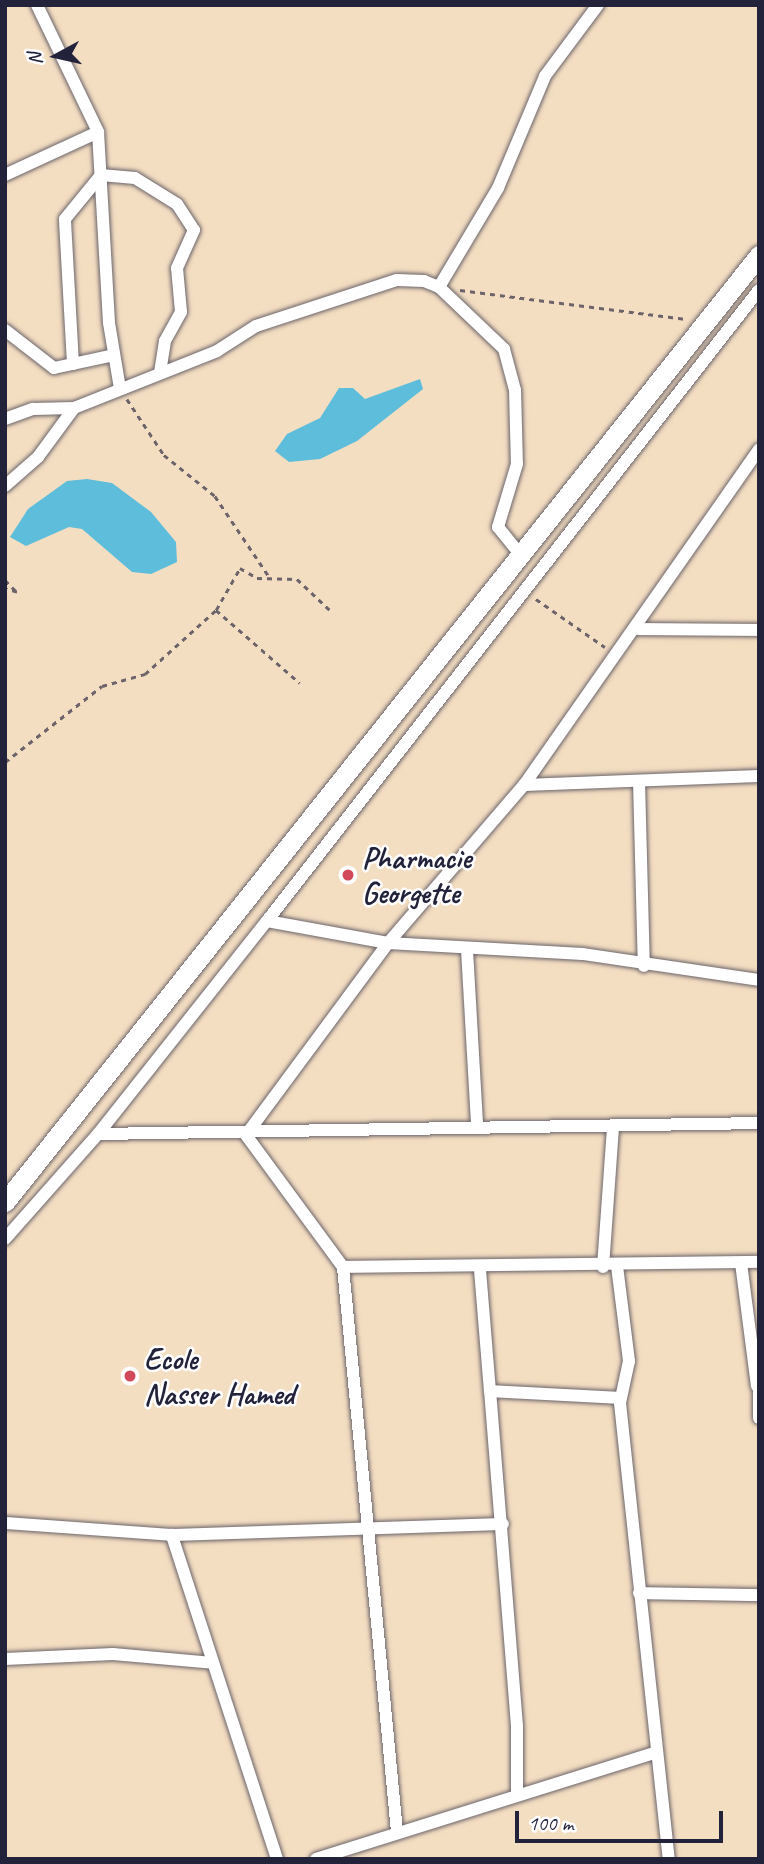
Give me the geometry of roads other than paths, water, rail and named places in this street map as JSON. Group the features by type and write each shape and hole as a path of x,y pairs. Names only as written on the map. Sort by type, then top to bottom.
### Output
{"main road":[{"path":"5,1202 759,255"}],"street":[{"path":"37,5 98,132 114,355 120,388"},
{"path":"439,287 498,188 545,76 598,5"},
{"path":"5,175 98,132"},
{"path":"74,364 65,219 101,175"},
{"path":"101,175 135,178 191,218 194,230 177,268 180,317 165,341 160,372"},
{"path":"5,419 33,409 74,408 160,372 256,326 397,280 439,287 497,339 512,375 517,464 498,527 520,554"},
{"path":"5,1238 98,1133 267,921 759,290"},
{"path":"5,330 47,365 74,364 114,355"},
{"path":"5,486 38,457 74,408"},
{"path":"246,1135 388,943 524,785 620,657 756,457"},
{"path":"638,629 759,630"},
{"path":"524,785 759,776"},
{"path":"639,781 644,965"},
{"path":"267,921 388,943 467,950 583,954 759,981"},
{"path":"467,950 477,1126"},
{"path":"98,1133 246,1135 477,1126 613,1129 759,1123"},
{"path":"603,1267 613,1129"},
{"path":"246,1135 343,1267 397,1832"},
{"path":"343,1267 480,1270 759,1262"},
{"path":"741,1263 758,1386 759,1418"},
{"path":"617,1266 629,1361 620,1398 655,1754 669,1859"},
{"path":"480,1270 503,1524 517,1794"},
{"path":"490,1391 620,1398"},
{"path":"5,1523 172,1535 503,1524"},
{"path":"172,1535 277,1859"},
{"path":"639,1594 759,1595"},
{"path":"5,1658 113,1654 213,1663"},
{"path":"316,1859 517,1794 655,1754"}],"water":[{"path":"420,379 423,389 357,441 320,459 289,462 275,451 287,434 320,418 339,388 353,388 365,399"},
{"path":"87,479 112,483 151,512 176,542 177,562 151,574 132,572 82,529 69,527 26,546 10,537 28,509 67,481"}],"place":[{"name":"Pharmacie Georgette","path":"348,875"},
{"name":"Ecole Nasser Hamed","path":"130,1376"}]}
